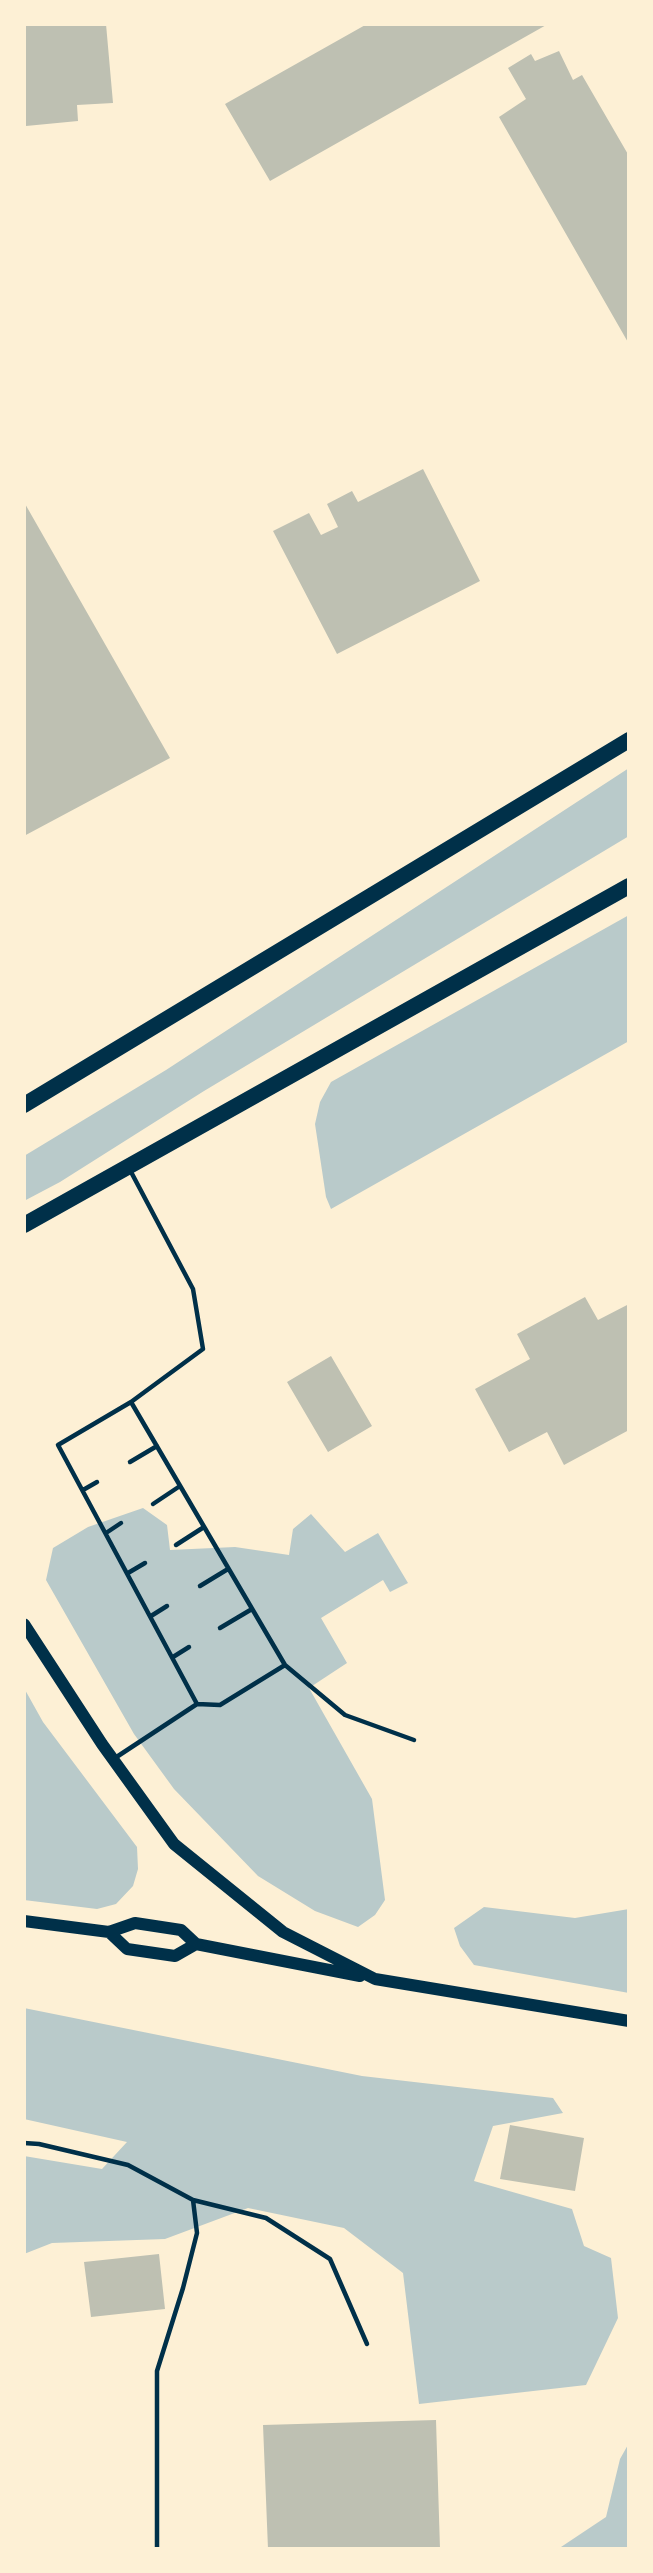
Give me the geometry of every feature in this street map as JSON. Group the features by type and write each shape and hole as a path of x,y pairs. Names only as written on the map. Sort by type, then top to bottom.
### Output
{"highway":[{"path":"24,1105 629,740"},
{"path":"24,1225 629,886"}],"main road":[{"path":"24,1624 112,1760 174,1844 283,1932 375,1979"},
{"path":"24,1922 109,1932 135,1923 181,1930 196,1944 375,1979 629,2020"},
{"path":"109,1932 127,1949 175,1956 196,1944"}],"lane":[{"path":"128,1166 193,1288 203,1349 131,1402 58,1445 197,1704"},
{"path":"131,1402 285,1665 345,1715 414,1740"},
{"path":"130,1462 157,1446"},
{"path":"83,1490 97,1482"},
{"path":"153,1504 180,1486"},
{"path":"106,1533 121,1523"},
{"path":"176,1545 204,1527"},
{"path":"128,1573 145,1563"},
{"path":"200,1586 228,1569"},
{"path":"151,1616 168,1606"},
{"path":"220,1628 252,1609"},
{"path":"173,1657 189,1647"},
{"path":"112,1760 197,1704 220,1705 285,1665"},
{"path":"24,2143 39,2144 128,2165 193,2200 266,2218 330,2259 367,2344"},
{"path":"157,2549 157,2371 183,2288 197,2233 193,2200"}],"shaded area":[{"path":"629,768 629,836 204,1091 60,1182 24,1201 24,1156 166,1070"},
{"path":"629,915 629,1041 331,1209 326,1197 315,1124 320,1102 331,1082"},
{"path":"143,1508 167,1525 170,1550 235,1547 289,1555 293,1529 311,1514 345,1552 378,1533 408,1583 390,1592 383,1580 321,1618 347,1663 309,1688 372,1799 385,1900 375,1915 358,1927 315,1911 258,1876 174,1789 134,1734 46,1580 53,1548 88,1527"},
{"path":"24,1688 43,1722 137,1847 138,1869 133,1886 116,1904 97,1909 24,1900"},
{"path":"484,1907 575,1918 629,1909 629,1993 474,1965 460,1946 454,1928"},
{"path":"24,2008 362,2076 553,2098 563,2113 493,2126 474,2181 572,2209 584,2246 611,2258 618,2318 586,2385 419,2404 403,2273 344,2228 248,2208 165,2239 52,2243 24,2254 24,2156 102,2169 127,2142 24,2119"},
{"path":"629,2443 629,2549 558,2549 606,2517 620,2459"}],"building":[{"path":"24,24 106,24 113,103 77,105 78,121 26,126"},
{"path":"367,24 548,24 270,181 225,104"},
{"path":"559,51 573,80 582,75 629,156 629,344 499,117 526,99 508,68 531,54 535,61"},
{"path":"423,469 480,581 337,654 273,531 309,513 321,535 338,527 327,504 352,491 358,502"},
{"path":"24,502 170,758 24,836"},
{"path":"585,1297 598,1320 629,1304 629,1430 564,1465 547,1432 509,1452 475,1389 530,1359 517,1334"},
{"path":"331,1356 372,1426 328,1452 287,1382"},
{"path":"510,2125 584,2138 575,2191 500,2179"},
{"path":"159,2254 165,2309 91,2317 84,2262"},
{"path":"436,2420 440,2549 268,2549 263,2425"}]}
